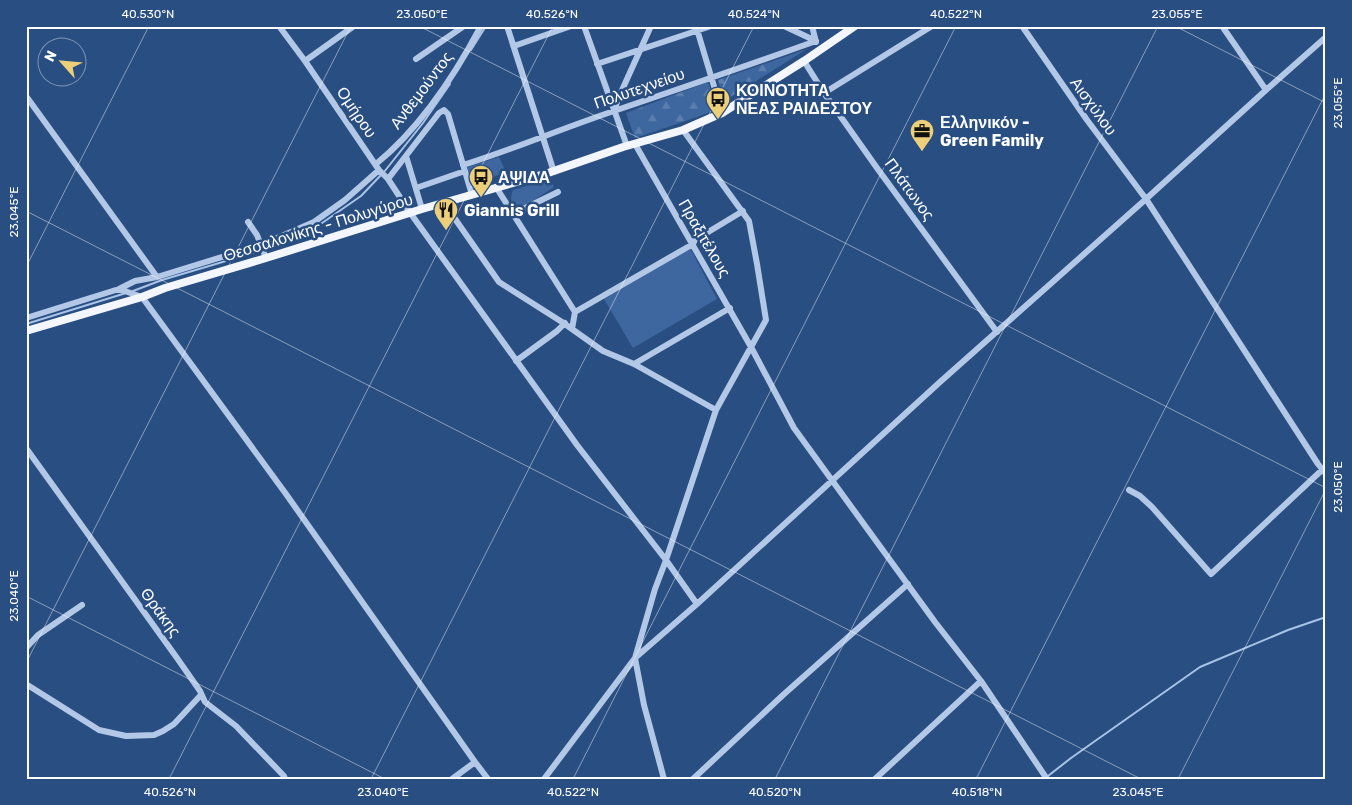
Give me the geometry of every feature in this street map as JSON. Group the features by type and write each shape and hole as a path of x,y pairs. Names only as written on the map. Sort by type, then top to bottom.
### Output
{"main road":[{"name":"Θεσσαλονίκης - Πολυγύρου","path":"26,331 142,297 165,288 411,214 422,209 554,172 627,146 683,130 722,113 855,26"}],"street":[{"name":"Ομήρου","path":"279,26 516,361 697,604"},
{"path":"305,61 354,26"},
{"path":"416,59 464,26"},
{"name":"Ανθεμούντος","path":"26,318 119,289 135,281 157,277 261,245 314,222 345,200 389,153 456,71 481,26"},
{"path":"507,26 554,172"},
{"path":"514,46 571,26"},
{"path":"584,26 627,146"},
{"path":"614,111 651,26"},
{"path":"597,64 696,29 711,26"},
{"path":"784,26 816,42"},
{"path":"812,26 816,42 821,49"},
{"path":"824,93 932,26"},
{"name":"Αισχύλου","path":"1022,26 1087,120 1146,199 1265,385 1324,472"},
{"path":"1222,26 1266,90"},
{"path":"696,29 722,113"},
{"path":"544,779 635,658 1326,37"},
{"name":"Πολυτεχνείου","path":"416,188 542,137 816,42"},
{"name":"Πλάτωνος","path":"804,61 824,93 997,332"},
{"path":"26,96 157,277"},
{"name":"Ανθεμούντος","path":"388,179 418,138 439,113 444,110 448,114 464,168"},
{"path":"664,779 644,705 635,658 654,591 716,410 766,320 749,221 683,130"},
{"name":"Πραξιτέλους","path":"636,144 730,308 785,414 832,481 981,681 1047,779"},
{"path":"406,156 422,209"},
{"path":"464,168 472,195"},
{"path":"496,187 575,312 572,329"},
{"path":"513,214 558,192"},
{"path":"444,203 499,282 564,323 603,351 634,364 716,410"},
{"path":"575,312 693,244 695,240 743,211"},
{"path":"248,222 257,235 266,258"},
{"path":"119,289 142,297 488,779"},
{"path":"634,364 730,308"},
{"path":"516,361 557,332 564,323"},
{"name":"Θράκης","path":"26,448 177,658 200,691 200,696 207,704 236,726 285,779"},
{"path":"1129,490 1140,496 1152,507 1212,574 1324,472"},
{"path":"693,779 908,584"},
{"path":"26,648 38,635 82,605"},
{"path":"875,779 981,681"},
{"path":"26,684 99,730 126,736 154,735 163,731 174,724 200,696"},
{"path":"452,779 475,762"}],"green space":[{"path":"807,49 724,101 718,80"},
{"path":"708,82 717,109 635,138 626,113"},
{"path":"499,157 506,172 472,185 465,168"},
{"path":"546,180 551,182 554,187 519,210 514,207 511,199 513,190"},
{"path":"690,248 717,299 633,348 604,299"}],"waterway":[{"path":"471,50 486,26"},
{"path":"384,172 423,123 450,84"},
{"path":"133,291 162,280 263,250 312,230 361,196 381,175"},
{"path":"26,324 126,293"},
{"path":"1048,776 1200,667 1288,630 1326,617"}],"place":[{"name":"ΚΟΙΝΟΤΗΤΑ ΝΕΑΣ ΡΑΙΔΕΣΤΟΥ","path":"718,120"},
{"name":"Ελληνικόν - Green Family","path":"922,152"},
{"name":"ΑΨΙΔΑ","path":"481,198"},
{"name":"Giannis Grill","path":"446,231"}]}
